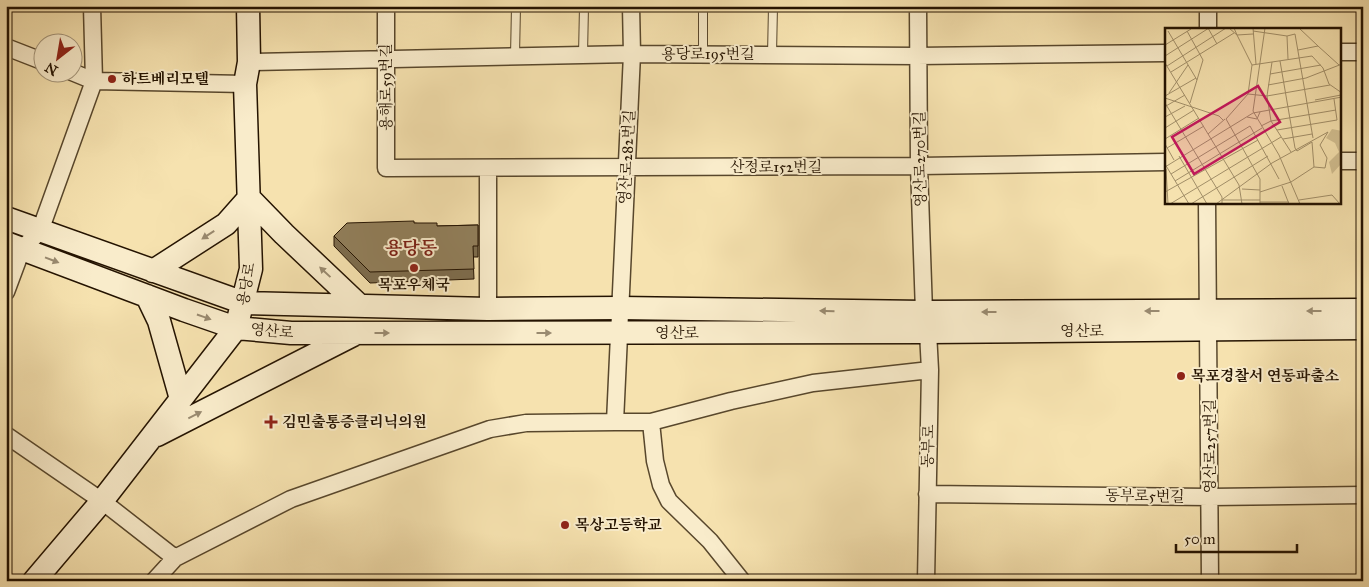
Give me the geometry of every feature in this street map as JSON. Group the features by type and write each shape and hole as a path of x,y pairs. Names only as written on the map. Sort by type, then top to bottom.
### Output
{"street":[{"path":"6,292 14,246 40,231 94,81 92,6"},
{"name":"용당로","path":"34,581 102,501 236,328 251,270 248,6"},
{"name":"용해로59번길","path":"386,6 386,168"},
{"name":"영산로282번길","path":"615,422 632,54 631,6"},
{"name":"영산로270번길","path":"918,6 919,166 926,322"},
{"path":"1208,6 1208,28"},
{"path":"6,47 32,57"},
{"path":"1342,52 1363,52"},
{"name":"용당로195번길","path":"94,81 248,73 386,59 632,54 918,56 1165,53"},
{"path":"82,76 94,81"},
{"path":"1342,161 1363,161"},
{"name":"산정로152번길","path":"386,168 919,166 1165,162"},
{"path":"488,168 488,309"},
{"path":"153,271 226,224 249,198 360,306"},
{"name":"영산로257번길","path":"1207,204 1210,581"},
{"name":"영산로","path":"6,218 244,303 488,309 620,308 926,322"},
{"name":"영산로","path":"14,246 236,328 290,333 620,333 926,322 1209,321 1363,328"},
{"path":"147,296 159,321 181,399"},
{"name":"영산로","path":"1209,321 1363,310"},
{"name":"동부로","path":"926,322 930,370 926,581"},
{"path":"151,438 357,333"},
{"path":"154,581 175,558 290,499 490,429 526,423 651,422 731,401 813,383 930,370"},
{"path":"651,422 657,469 661,485 669,501 710,541 742,581"},
{"path":"6,435 102,501 175,558"},
{"name":"동부로5번길","path":"927,494 1210,497 1363,495"}],"lane":[{"path":"515,56 516,6"},
{"path":"583,55 584,6"},
{"path":"703,6 703,54"},
{"path":"772,55 773,6"}],"building":[{"name":"목포우체국","path":"414,221 414,223 437,223 437,226 478,225 478,246 473,246 474,269 370,272 334,236 347,223"}],"place":[{"name":"하트베리모텔","path":"112,79"},
{"name":"목포우체국","path":"414,268"},
{"name":"목포경찰서 연동파출소","path":"1181,376"},
{"name":"김민출통증클리닉의원","path":"271,422"},
{"name":"목상고등학교","path":"565,525"}],"district":[{"name":"용당동","path":"411,248"}]}
